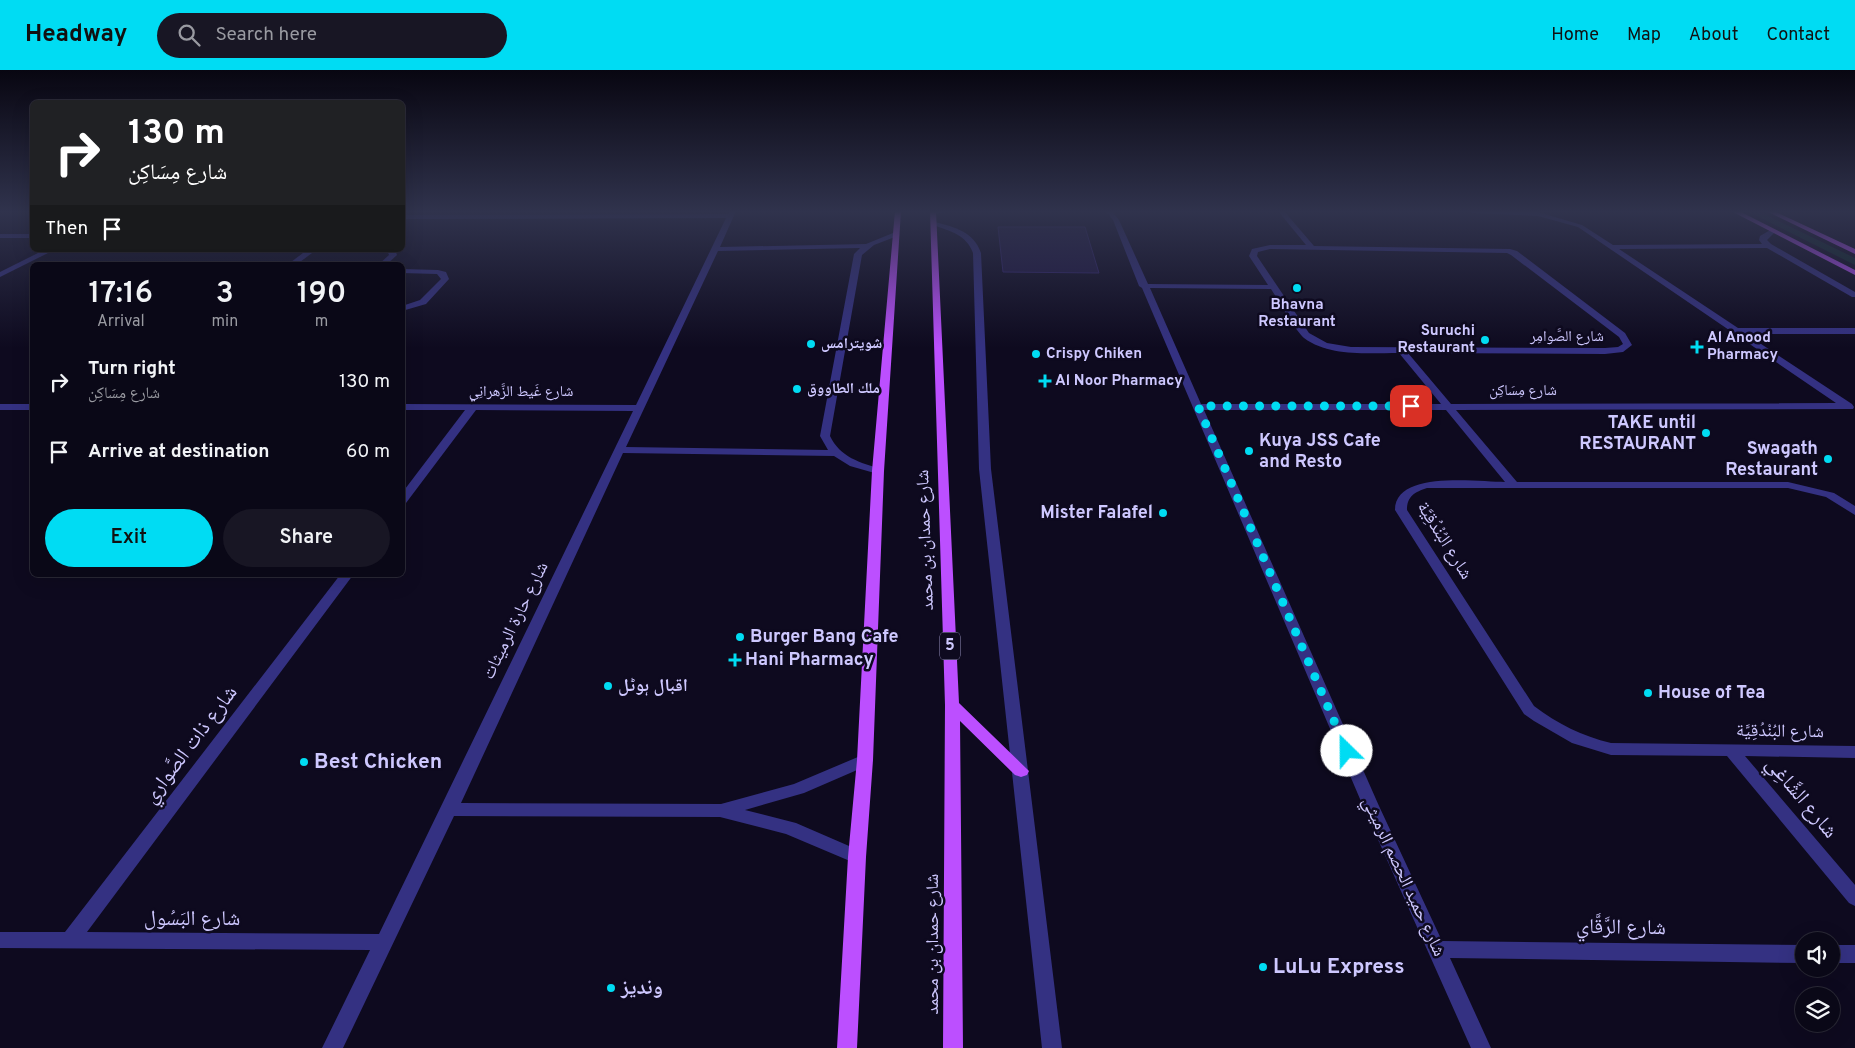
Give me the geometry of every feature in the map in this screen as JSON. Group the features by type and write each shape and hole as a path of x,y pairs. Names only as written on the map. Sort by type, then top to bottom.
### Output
{"main road":[{"path":"847,1048 856,857 865,760 878,471 894,257"},
{"name":"شارع حمدان بن محمد","path":"935,257 952,705 953,1048"},
{"path":"1823,257 1855,273"},
{"path":"952,705 1021,771"}],"street":[{"path":"0,275 37,257"},
{"name":"شارع حارة الرميثات","path":"332,1048 711,257"},
{"path":"858,257 825,436 828,445 846,461 878,471"},
{"path":"977,257 985,469 1052,1048"},
{"name":"شارع حميد الحصم الرميثي","path":"1131,257 1198,406 1370,806 1482,1048"},
{"name":"شارع الصَّوامِر","path":"1255,257 1273,287 1306,335 1313,340 1351,350 1605,351 1620,350 1628,345 1622,335 1519,257"},
{"path":"1626,257 1851,408"},
{"path":"1787,257 1855,295"},
{"path":"405,272 432,271 443,274 445,279 423,302 405,308"},
{"path":"1143,286 1273,287"},
{"path":"1738,331 1855,331"},
{"path":"1402,351 1514,485"},
{"path":"0,406 30,407"},
{"name":"شارع مِسَاكِن","path":"1198,406 1851,408"},
{"name":"شارع غَيط الزَّهرانِي","path":"405,407 638,408"},
{"path":"405,497 473,407"},
{"path":"620,450 836,453"},
{"name":"شارع البُنْدُقِيَّة","path":"1855,511 1830,496 1788,485 1427,485 1409,491 1400,501 1401,510 1529,710 1551,728 1580,741 1611,749 1855,752"},
{"name":"شارع ذات الصَّواري","path":"69,941 345,577"},
{"name":"شارع الشَّاغِي","path":"1731,750 1855,898"},
{"path":"720,810 798,789 833,776 865,760"},
{"path":"448,809 720,810 790,828 856,857"},
{"name":"شارع البَسُول","path":"0,940 384,942"},
{"name":"شارع الرَّقَّاي","path":"1437,950 1795,954"},
{"path":"1840,954 1855,954"}],"green space":[{"path":"1838,257 1855,258 1855,265"}],"building":[{"path":"1001,257 1094,257 1099,273 1003,272"}],"place":[{"name":"Bhavna Restaurant","path":"1297,288"},
{"name":"Suruchi Restaurant","path":"1485,340"},
{"name":"شويترامس","path":"811,344"},
{"name":"Al Anood Pharmacy","path":"1697,347"},
{"name":"Crispy Chiken","path":"1036,354"},
{"name":"Al Noor Pharmacy","path":"1045,381"},
{"name":"ملك الطاووق","path":"797,389"},
{"name":"TAKE until RESTAURANT","path":"1706,433"},
{"name":"Kuya JSS Cafe and Resto","path":"1249,451"},
{"name":"Swagath Restaurant","path":"1828,459"},
{"name":"Mister Falafel","path":"1163,513"},
{"name":"Burger Bang Cafe","path":"740,637"},
{"name":"Hani Pharmacy","path":"735,660"},
{"name":"اقبال ہوٹل","path":"608,686"},
{"name":"House of Tea","path":"1648,693"},
{"name":"Best Chicken","path":"304,762"},
{"name":"LuLu Express","path":"1263,967"},
{"name":"ونديز","path":"611,988"}],"route":[{"path":"1347,751 1198,406 1411,406"}]}
